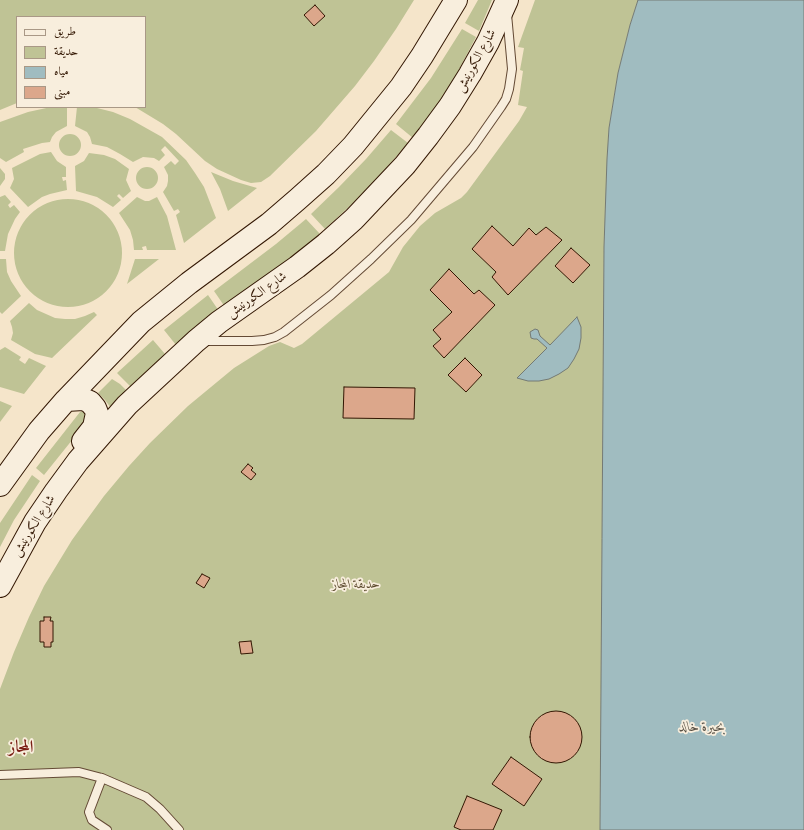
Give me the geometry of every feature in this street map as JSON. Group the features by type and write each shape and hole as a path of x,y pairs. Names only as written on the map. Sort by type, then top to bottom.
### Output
{"main road":[{"path":"0,485 38,431 141,322 164,302 269,224 332,168 353,146 401,87 456,0"},
{"name":"شارع الكورنيش","path":"0,586 35,522 56,491 78,461 127,405 196,340 303,262 354,219 380,193 424,142 450,106 488,42 507,0"},
{"path":"56,491 56,481 59,469 94,427 97,420 97,413 90,402 83,399 66,400"}],"lane":[{"path":"196,340 252,341 269,338 284,332 360,269 411,220 473,147 506,99 512,69 507,0"},
{"path":"0,775 78,772 102,778 146,797 164,813 179,830"},
{"path":"102,778 88,812 92,820 107,830"}],"green space":[{"path":"0,0 414,0 396,29 355,86 316,131 270,176 261,182 251,183 217,169 205,161 163,124 137,108 146,108 146,16 16,16 16,103 0,110"},
{"path":"478,0 492,0 479,31 465,23"},
{"name":"حديقة المجاز","path":"535,0 638,0 618,73 609,128 604,247 600,830 0,830 0,689 29,617 44,586 72,540 104,496 129,466 188,406 234,368 269,346 280,342 294,348 302,344 389,272 403,247 420,226 435,213 461,198 467,192 519,121 527,107 518,105 523,71 520,70 524,48 518,47"},
{"path":"462,29 476,37 454,79 428,119 413,138 396,124 431,78"},
{"path":"46,108 67,108 67,126 56,132 50,142 23,149 24,152 6,162 0,158 0,122 28,112"},
{"path":"77,108 97,108 113,112 130,119 162,137 186,160 195,173 204,187 216,218 184,243 176,215 180,212 178,209 174,211 163,192 168,181 168,175 164,167 171,161 175,165 179,161 165,146 161,150 165,155 159,161 154,158 143,157 133,162 107,147 92,144 87,132 75,126"},
{"path":"391,130 408,143 382,173 325,229 311,214 366,159"},
{"path":"70,134 78,137 81,145 78,153 70,156 62,153 59,145 62,137"},
{"path":"51,152 57,161 66,167 66,177 62,177 63,181 66,180 67,190 42,197 28,207 10,188 14,179 12,168 40,154"},
{"path":"89,153 104,155 115,159 129,169 126,180 131,191 123,198 119,194 117,196 121,200 113,207 97,197 76,191 75,166 84,161"},
{"path":"147,167 155,170 158,178 155,186 147,189 139,186 136,178 139,170"},
{"path":"0,168 5,174 5,179 0,186"},
{"path":"211,172 233,181 257,188 228,211 220,189"},
{"path":"5,195 11,202 8,205 10,208 14,205 20,212 8,234 5,251 0,251 0,197"},
{"path":"137,197 145,201 149,201 157,197 167,216 176,250 147,250 146,246 142,247 143,250 134,250 130,230 119,213"},
{"path":"68,199 89,203 106,215 118,232 122,253 118,274 106,291 89,303 68,307 47,303 30,291 18,274 14,253 18,232 30,215 47,203"},
{"path":"306,219 320,234 290,260 225,307 214,291"},
{"path":"0,259 6,259 7,272 21,296 2,314 0,312"},
{"path":"135,259 159,259 127,284"},
{"path":"208,295 219,311 176,345 164,330"},
{"path":"29,303 37,310 55,318 75,319 94,312 97,315 52,358 35,354 11,340 13,333 10,321"},
{"path":"153,340 165,354 131,387 117,373"},
{"path":"5,347 21,357 19,360 25,364 29,358 46,366 24,394 0,387 0,350"},
{"path":"112,379 127,391 111,408 98,393"},
{"path":"0,401 12,406 0,422"},
{"path":"84,411 89,419 44,475 36,468 80,412"},
{"path":"32,475 40,481 14,520 0,547 0,523"}],"water":[{"name":"بحيرة خالد","path":"638,0 804,0 804,830 600,830 604,247 607,159 609,128 618,73"},
{"path":"577,317 581,327 581,338 579,349 568,368 549,379 539,381 528,381 517,378 547,348 537,339 531,338 530,332 535,329 538,330 540,336 550,345"}],"building":[{"path":"315,5 325,16 314,26 304,15"},
{"path":"492,226 513,246 529,228 536,235 546,227 562,240 508,295 492,277 496,272 472,249"},
{"path":"571,248 590,265 573,283 555,266"},
{"path":"449,269 474,294 479,290 495,305 444,358 433,346 441,339 433,330 452,312 430,290"},
{"path":"465,358 482,375 466,392 448,375"},
{"path":"344,387 415,388 414,419 343,418"},
{"path":"248,464 253,468 251,470 256,474 251,480 241,472"},
{"path":"202,574 210,578 204,588 196,583"},
{"path":"44,617 51,617 50,621 53,621 53,642 51,642 51,647 44,647 44,642 40,642 40,621 44,621"},
{"path":"251,641 253,653 241,654 239,642"},
{"path":"556,711 566,713 574,719 580,727 582,737 580,747 574,755 566,761 556,763 546,761 538,755 532,747 530,737 532,727 538,719 546,713"},
{"path":"511,757 542,779 524,806 492,784"},
{"path":"467,796 502,810 493,830 461,830 454,827"}],"district":[{"name":"المجاز","path":"21,748"}]}
